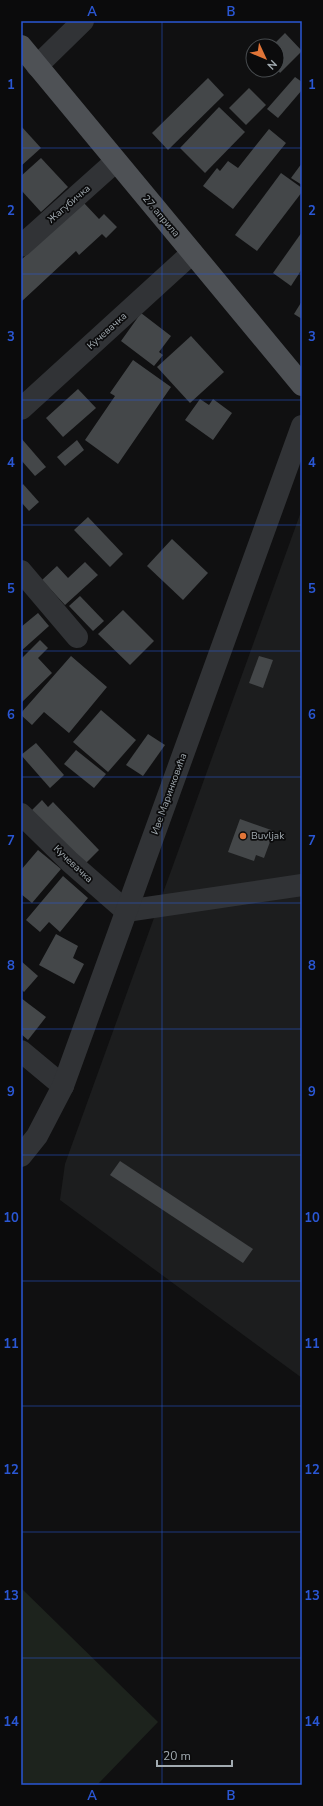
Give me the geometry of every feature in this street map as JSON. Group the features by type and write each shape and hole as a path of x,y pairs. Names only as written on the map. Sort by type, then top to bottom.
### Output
{"main road":[{"name":"27. априла","path":"21,46 302,385"}],"street":[{"path":"37,66 83,21"},
{"name":"Жагубичка","path":"21,246 116,162"},
{"name":"Кучевачка","path":"21,409 192,253"},
{"name":"Иве Маринковића","path":"21,1156 37,1136 63,1086 302,426"},
{"path":"21,570 77,637"},
{"name":"Кучевачка","path":"21,814 70,862 126,911"},
{"path":"126,911 302,885"},
{"path":"21,1051 63,1086"}],"shaded area":[{"name":"Buvljak","path":"302,509 302,1378 60,1200 65,1164"},
{"path":"21,1588 158,1722 97,1785 21,1785"}],"building":[{"path":"285,33 302,51 285,68 285,38 280,38"},
{"path":"295,77 302,82 302,90 278,118 267,109"},
{"path":"208,78 224,95 168,150 152,133"},
{"path":"249,88 266,105 246,125 229,108"},
{"path":"219,107 245,132 205,173 180,148"},
{"path":"21,126 41,148 21,166"},
{"path":"269,129 286,143 233,209 203,186 217,168 220,171 228,161 238,168"},
{"path":"41,158 68,187 41,212 21,190 21,176"},
{"path":"302,163 302,185 291,178"},
{"path":"281,173 302,188 302,192 257,251 235,235"},
{"path":"83,202 99,219 104,214 117,227 106,238 102,234 79,255 76,251 21,302 21,260"},
{"path":"302,232 302,269 291,286 273,273"},
{"path":"302,301 302,319 294,314"},
{"path":"141,313 171,336 159,352 163,355 154,366 121,341"},
{"path":"191,336 224,372 190,403 157,367"},
{"path":"133,360 171,387 118,464 85,440 115,396 110,393"},
{"path":"78,389 96,408 63,437 46,418"},
{"path":"200,399 209,405 213,399 232,413 213,440 185,420"},
{"path":"21,438 46,467 35,476 21,460"},
{"path":"77,440 84,450 65,466 57,457"},
{"path":"23,484 39,502 29,511 21,502 21,486"},
{"path":"88,517 123,554 110,567 74,530"},
{"path":"172,539 208,573 183,600 147,566"},
{"path":"85,562 98,575 65,605 42,580 57,566 68,578"},
{"path":"80,596 104,621 93,631 69,606"},
{"path":"123,610 154,641 130,665 98,634"},
{"path":"38,613 49,626 21,651 21,627"},
{"path":"40,640 48,648 38,658 52,673 21,703 21,659"},
{"path":"71,656 107,687 69,733 44,712 32,725 21,715 21,713"},
{"path":"259,656 273,660 263,688 249,683"},
{"path":"101,710 136,740 108,772 73,742"},
{"path":"148,734 165,745 143,776 126,765"},
{"path":"36,743 64,775 50,788 21,755"},
{"path":"76,750 106,774 94,788 64,764"},
{"path":"42,800 48,807 53,802 99,850 83,866 31,811"},
{"path":"240,819 274,831 264,858 256,855 254,861 228,852"},
{"path":"38,850 61,869 32,903 21,894 21,870"},
{"path":"63,876 88,898 60,932 49,922 40,932 26,920"},
{"path":"56,934 78,946 73,958 84,964 74,984 39,965"},
{"path":"21,961 38,976 24,992 21,989"},
{"path":"21,998 46,1017 28,1040 21,1034"},
{"path":"120,1161 253,1249 243,1263 110,1175"}],"place":[{"name":"Buvljak","path":"243,836"}]}
